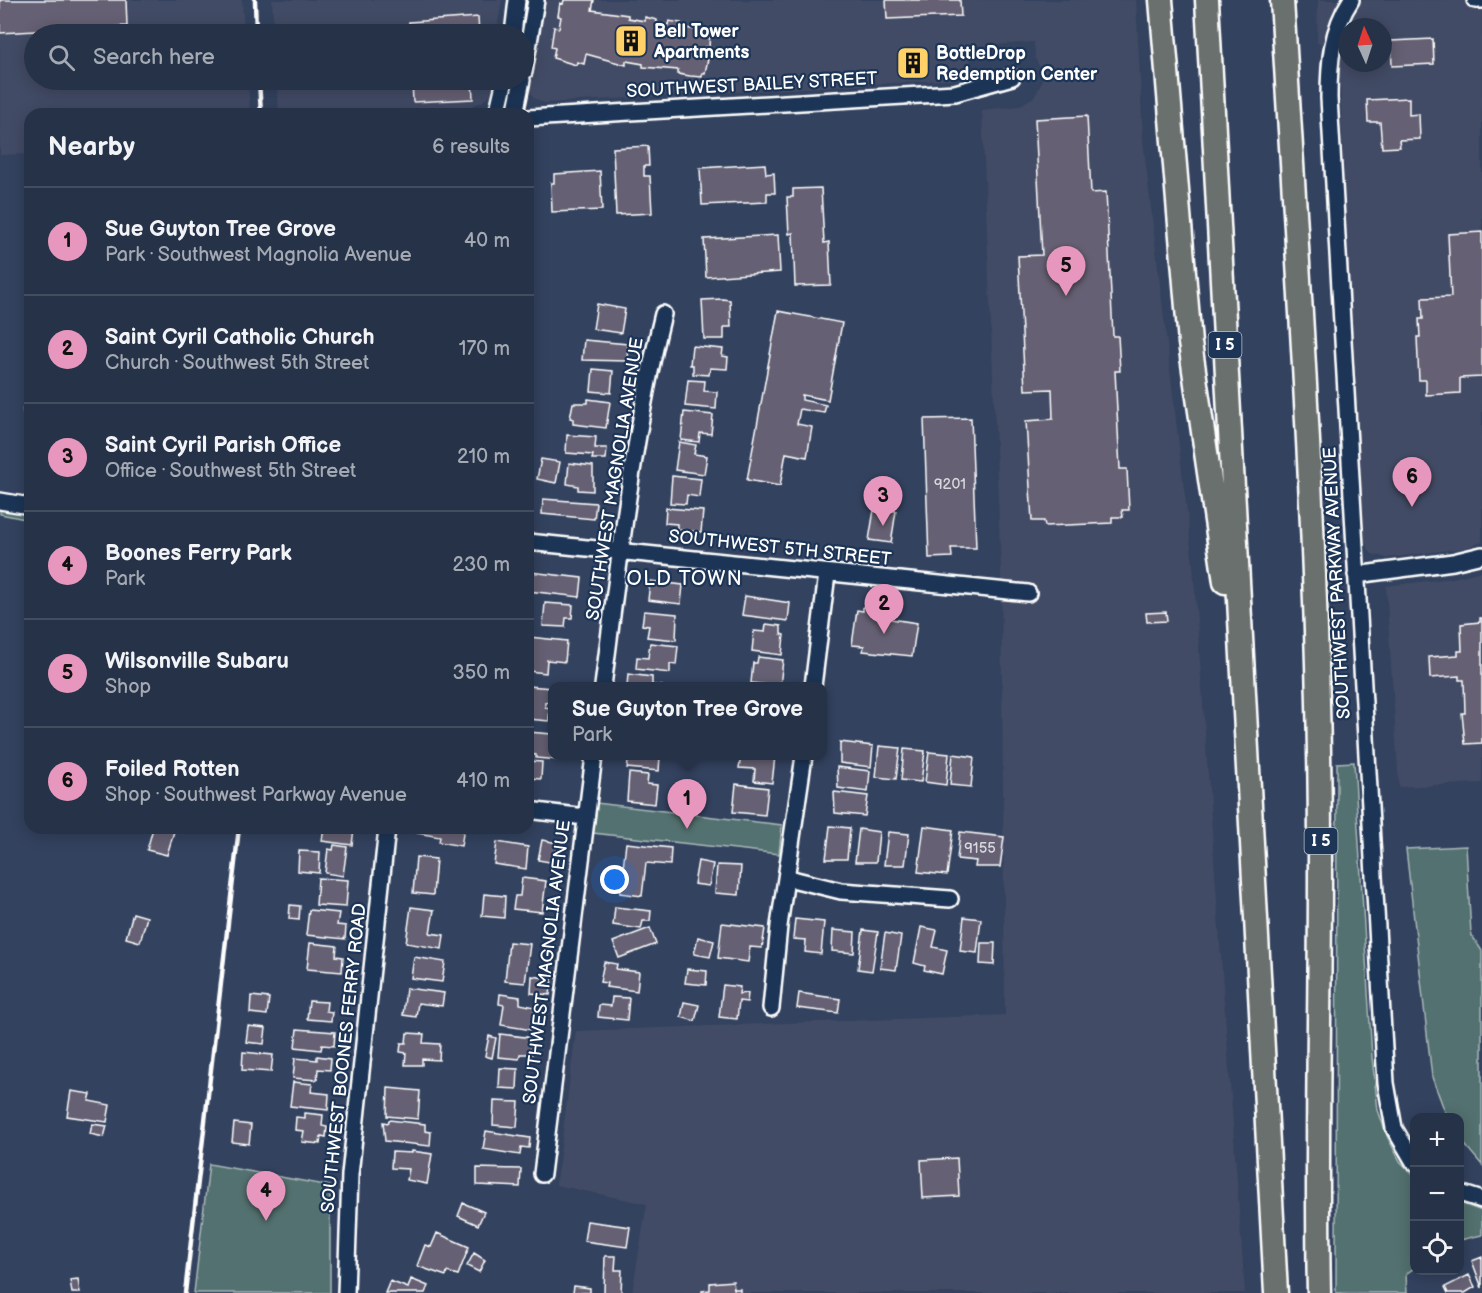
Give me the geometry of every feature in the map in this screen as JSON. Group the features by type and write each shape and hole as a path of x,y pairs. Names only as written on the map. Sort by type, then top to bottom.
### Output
{"highway":[{"name":"I 5","path":"1161,0 1190,343 1213,506 1243,690"},
{"name":"I 5","path":"1207,0 1276,1293"},
{"name":"I 5","path":"1282,0 1317,668 1321,853 1319,1293"},
{"name":"I 5","path":"1287,96 1293,0"}],"street":[{"path":"514,24 517,0"},
{"path":"532,24 536,0"},
{"name":"SOUTHWEST PARKWAY AVENUE","path":"1351,0 1339,22 1333,40 1329,91 1387,1100 1394,1128 1410,1155"},
{"path":"1475,0 1482,0"},
{"name":"SOUTHWEST BAILEY STREET","path":"534,118 955,93 1012,76"},
{"path":"498,108 503,90"},
{"path":"517,108 520,90"},
{"name":"SOUTHWEST MAGNOLIA AVENUE","path":"604,682 621,551 651,366 663,314"},
{"path":"0,501 24,505"},
{"name":"SOUTHWEST 5TH STREET","path":"534,543 1028,593"},
{"path":"1356,574 1453,562 1482,555"},
{"path":"814,682 827,574"},
{"name":"SOUTHWEST MAGNOLIA AVENUE","path":"542,1174 593,760"},
{"path":"771,1008 779,926 788,879 803,760"},
{"path":"534,811 585,817"},
{"name":"SOUTHWEST BOONES FERRY ROAD","path":"346,1293 350,1175 386,834"},
{"path":"788,879 850,892 950,899"},
{"path":"1464,1194 1482,1200"}],"shaded area":[{"path":"0,0 242,0 243,24 24,24 24,90 249,90 250,108 24,108 24,154 0,155"},
{"path":"272,0 502,0 498,24 273,24"},
{"path":"542,0 1136,0 1143,140 1193,564 1245,1293 632,1293 647,1204 556,1185 576,1031 1005,1015 1001,571 982,110 1019,106 1035,96 1042,82 1042,71 1035,58 1034,42 977,46 962,79 544,103 534,98 530,90 534,90 534,44"},
{"path":"1318,0 1341,0 1333,13 1323,44 1317,43"},
{"path":"1360,0 1482,0 1482,542 1464,548 1387,558 1372,554 1363,540 1347,257 1340,72 1392,72 1392,18 1350,18"},
{"path":"278,90 492,90 491,94 482,102 470,106 279,108"},
{"path":"1482,571 1482,783 1399,787 1386,586 1453,578"}],"green space":[{"path":"0,507 24,512 24,519 0,514"},
{"path":"1354,762 1372,1057 1378,1110 1387,1136 1400,1161 1410,1172 1410,1271 1406,1274 1407,1293 1336,1293 1337,763"},
{"path":"596,803 782,825 779,854 593,833"},
{"path":"1466,846 1471,934 1482,951 1482,1165 1464,1144 1464,1113 1446,1113 1432,1077 1406,849"},
{"path":"209,1164 330,1186 330,1293 194,1293"},
{"path":"1464,1204 1482,1211 1482,1235 1464,1239"}],"building":[{"path":"0,0 126,0 127,24 24,24 24,32 0,33"},
{"name":"Bell Tower Apartments","path":"564,0 594,0 592,10 628,15 628,18 645,21 645,17 668,25 669,21 681,23 680,27 697,30 697,27 710,29 709,48 706,47 704,58 708,59 705,73 702,73 702,77 690,76 678,74 678,70 643,67 643,64 626,61 626,65 586,54 584,64 577,62 576,65 553,58 555,48 551,47 554,27 559,28 560,3 563,4"},
{"path":"886,0 960,0 961,16 887,19"},
{"path":"478,17 478,24 409,24 409,22"},
{"path":"1433,39 1434,64 1392,66 1392,41"},
{"name":"BottleDrop Redemption Center","path":"926,54 927,70 900,71 900,55"},
{"path":"412,90 473,90 473,99 413,102"},
{"path":"1409,98 1409,115 1419,114 1420,139 1399,140 1400,147 1382,148 1380,122 1368,122 1367,100"},
{"path":"1087,116 1091,193 1106,192 1113,336 1118,336 1120,371 1115,371 1120,469 1127,469 1129,510 1122,510 1123,517 1112,517 1112,523 1045,526 1044,521 1032,521 1026,421 1053,419 1052,389 1025,390 1018,256 1042,255 1035,119"},
{"path":"648,146 649,166 644,166 644,176 650,176 652,213 616,215 613,148"},
{"path":"765,164 766,174 774,173 775,193 767,193 767,202 702,205 700,168"},
{"path":"600,171 602,210 552,212 551,183 554,183 554,174"},
{"path":"821,188 824,243 829,242 831,285 795,286 793,233 789,234 787,197 793,197 793,189"},
{"path":"1482,232 1482,377 1460,378 1460,393 1426,395 1426,380 1419,380 1417,337 1420,337 1419,319 1423,319 1422,298 1451,297 1448,234"},
{"path":"778,235 780,272 706,277 704,239"},
{"path":"702,300 730,300 731,327 724,327 724,339 704,339"},
{"path":"597,304 625,309 621,333 593,329"},
{"path":"778,311 842,323 828,400 802,395 802,400 826,405 824,413 800,409 797,424 812,427 807,457 786,453 780,486 747,480"},
{"path":"584,340 628,344 627,361 582,360"},
{"path":"692,346 723,349 722,356 728,357 727,369 710,368 709,375 693,374 693,365 690,365"},
{"path":"593,369 613,371 611,393 591,391"},
{"path":"688,380 705,381 704,391 717,392 716,409 685,406"},
{"path":"588,399 610,402 606,428 573,424 573,419 570,418 573,403 588,403"},
{"path":"684,412 713,415 711,434 700,433 699,442 681,440"},
{"path":"971,418 976,548 951,548 952,557 929,558 924,419"},
{"path":"567,435 596,437 595,448 607,448 606,459 592,459 593,455 566,453"},
{"path":"679,442 696,445 694,454 707,456 704,474 675,470"},
{"path":"541,459 560,462 556,483 537,479"},
{"path":"569,463 593,466 593,491 578,490 578,486 567,484"},
{"path":"672,476 701,479 699,497 687,495 686,504 670,503"},
{"path":"543,499 596,503 594,519 542,514"},
{"path":"666,508 703,511 701,532 677,530 677,524 665,523"},
{"path":"882,509 896,511 891,543 869,540 874,510 881,512"},
{"path":"534,572 582,578 580,597 534,592"},
{"path":"650,581 683,585 681,604 648,600"},
{"path":"745,596 790,603 788,621 742,615"},
{"path":"545,603 573,605 572,618 566,618 565,627 543,626"},
{"path":"863,607 873,608 872,613 878,614 877,617 917,623 912,656 863,651 864,646 852,645 857,610 863,611"},
{"path":"644,611 677,614 676,640 647,637 649,626 642,625"},
{"path":"1166,612 1167,621 1147,622 1146,613"},
{"path":"1482,618 1482,743 1465,744 1462,713 1465,713 1464,680 1459,680 1459,676 1430,678 1429,657 1458,655 1458,651 1462,651 1461,624 1480,622"},
{"path":"766,624 781,626 781,634 784,635 782,655 752,651 754,631 765,632"},
{"path":"534,638 567,641 565,662 547,660 546,673 534,672"},
{"path":"650,643 678,646 676,665 670,664 670,673 636,669 637,657 648,658"},
{"path":"758,657 783,660 780,682 751,682 753,663 757,663"},
{"path":"628,674 652,677 652,682 627,682"},
{"path":"534,686 548,688 548,702 545,702 545,707 548,708 548,721 534,720"},
{"path":"534,732 548,734 548,759 536,758 534,755"},
{"path":"840,742 873,746 871,767 840,763"},
{"path":"879,746 900,748 896,779 876,777"},
{"path":"904,749 925,751 921,782 901,780"},
{"path":"929,752 949,754 946,785 925,782"},
{"path":"953,754 974,757 971,787 950,785"},
{"path":"628,760 660,760 659,771 627,768"},
{"path":"740,760 775,760 772,783 754,781 755,769 739,768"},
{"path":"534,761 542,762 541,779 534,778"},
{"path":"837,767 870,771 868,792 838,788"},
{"path":"629,773 648,775 647,784 657,785 655,804 627,801"},
{"path":"736,784 768,788 765,815 733,812"},
{"path":"834,792 868,796 865,816 835,813"},
{"path":"830,826 850,828 847,859 826,859"},
{"path":"924,826 953,830 947,875 918,872"},
{"path":"859,829 879,832 876,862 855,862"},
{"path":"888,832 909,834 905,865 884,865"},
{"path":"960,832 1004,837 1000,867 975,867 976,861 957,859"},
{"path":"151,834 173,834 167,855 147,850"},
{"path":"323,834 353,834 352,845 322,841"},
{"path":"423,834 463,834 461,846 439,842 440,837"},
{"path":"542,840 558,843 555,863 538,860"},
{"path":"497,842 528,847 526,869 494,864"},
{"path":"626,843 671,848 670,865 646,863 642,896 620,893"},
{"path":"334,845 347,847 343,876 325,873 328,849 333,850"},
{"path":"299,851 320,852 319,873 298,871"},
{"path":"416,857 436,859 433,895 413,893"},
{"path":"698,861 713,864 709,886 694,884"},
{"path":"717,865 741,866 739,895 715,893"},
{"path":"318,878 348,880 346,907 316,905"},
{"path":"522,878 546,881 542,912 513,909 515,896 520,896"},
{"path":"484,894 505,896 504,918 482,916"},
{"path":"290,905 300,906 299,920 289,919"},
{"path":"411,907 434,910 430,933 444,935 442,949 406,943"},
{"path":"615,907 651,911 650,921 643,921 641,929 613,925"},
{"path":"309,910 339,913 337,925 346,926 345,939 306,935"},
{"path":"133,913 147,917 140,942 126,938"},
{"path":"964,917 981,919 977,953 960,951"},
{"path":"795,919 824,922 821,954 805,952 806,940 793,939"},
{"path":"722,923 765,928 762,948 750,947 748,962 718,958"},
{"path":"921,927 937,930 933,947 947,950 942,974 924,970 925,966 914,963"},
{"path":"650,928 656,944 619,958 613,942"},
{"path":"833,930 855,932 854,953 832,951"},
{"path":"863,930 878,932 872,971 858,969"},
{"path":"885,933 901,936 896,970 880,968"},
{"path":"698,937 714,941 710,957 694,954"},
{"path":"509,942 530,944 525,983 505,981"},
{"path":"310,943 337,946 336,956 343,957 342,972 307,969"},
{"path":"981,943 995,943 994,965 980,964"},
{"path":"414,957 445,962 442,982 411,978"},
{"path":"604,962 617,964 616,969 639,972 637,991 606,987 607,983 600,982"},
{"path":"687,969 707,971 706,985 685,983"},
{"path":"532,976 552,979 550,995 531,993"},
{"path":"723,985 740,987 739,994 748,993 747,1002 739,1001 737,1019 719,1017"},
{"path":"406,988 444,993 442,1006 418,1003 416,1017 403,1015"},
{"path":"799,993 840,999 838,1013 797,1008"},
{"path":"500,994 520,997 520,1004 535,1007 532,1030 501,1025 504,1005 499,1004"},
{"path":"251,996 269,998 267,1015 250,1013"},
{"path":"612,997 629,998 627,1020 598,1017 599,1005 611,1006"},
{"path":"309,1001 327,1002 326,1011 332,1012 331,1021 307,1019"},
{"path":"684,1002 699,1005 695,1021 681,1017"},
{"path":"248,1026 266,1028 264,1044 246,1042"},
{"path":"297,1029 335,1032 334,1046 322,1045 321,1050 295,1047"},
{"path":"407,1033 424,1034 423,1043 440,1044 439,1060 422,1059 422,1065 405,1065 406,1053 400,1052 401,1043 406,1043"},
{"path":"500,1034 533,1038 532,1054 520,1054 519,1059 498,1057"},
{"path":"489,1036 496,1038 492,1058 485,1056"},
{"path":"243,1052 273,1055 271,1072 242,1070"},
{"path":"317,1056 331,1058 330,1070 318,1069 317,1080 293,1078 295,1058 317,1060"},
{"path":"500,1068 518,1069 517,1089 499,1088"},
{"path":"293,1082 312,1084 311,1092 329,1094 328,1110 290,1106"},
{"path":"388,1088 420,1091 418,1119 387,1116"},
{"path":"71,1091 91,1094 89,1101 110,1105 107,1122 67,1116"},
{"path":"494,1101 519,1102 517,1127 493,1125"},
{"path":"305,1113 323,1115 322,1126 327,1127 326,1137 321,1136 320,1144 302,1142 304,1131 295,1130 296,1117 305,1118"},
{"path":"389,1120 425,1124 425,1131 431,1132 430,1146 385,1141 383,1122 388,1123"},
{"path":"234,1123 251,1125 249,1144 232,1142"},
{"path":"92,1124 107,1126 104,1137 90,1134"},
{"path":"486,1131 530,1138 529,1148 521,1147 520,1155 483,1149"},
{"path":"412,1151 432,1154 427,1184 407,1180 409,1169 391,1168 392,1152 412,1153"},
{"path":"957,1158 959,1196 923,1198 921,1160"},
{"path":"477,1168 521,1169 520,1187 477,1185"},
{"path":"463,1203 484,1212 478,1225 458,1216"},
{"path":"587,1221 630,1227 627,1247 584,1241"},
{"path":"437,1233 469,1247 458,1275 447,1272 446,1276 417,1266 425,1245 431,1247"},
{"path":"474,1253 485,1260 479,1272 467,1266"},
{"path":"605,1256 616,1256 615,1270 622,1270 621,1293 604,1293"},
{"path":"1482,1257 1482,1288 1472,1261"},
{"path":"1469,1275 1475,1287 1465,1293 1448,1293 1445,1287"},
{"path":"78,1279 80,1293 72,1293 70,1280"},
{"path":"411,1279 428,1286 425,1293 385,1293 390,1281 408,1288"},
{"path":"733,1281 734,1289 740,1289 740,1293 702,1293 702,1291 710,1290 710,1283"},
{"path":"574,1286 590,1288 590,1293 573,1293"}],"railway":[{"path":"255,0 256,24"},
{"path":"260,90 261,108"},
{"path":"185,1293 238,834"}],"place":[{"name":"Bell Tower Apartments","path":"631,41"},
{"name":"BottleDrop Redemption Center","path":"913,63"},
{"name":"Wilsonville Subaru","path":"1066,296"},
{"name":"Foiled Rotten","path":"1412,507"},
{"name":"Saint Cyril Parish Office","path":"883,526"},
{"name":"Saint Cyril Catholic Church","path":"884,634"},
{"name":"Sue Guyton Tree Grove","path":"687,829"},
{"name":"Boones Ferry Park","path":"266,1221"}],"district":[{"name":"OLD TOWN","path":"685,579"}]}
